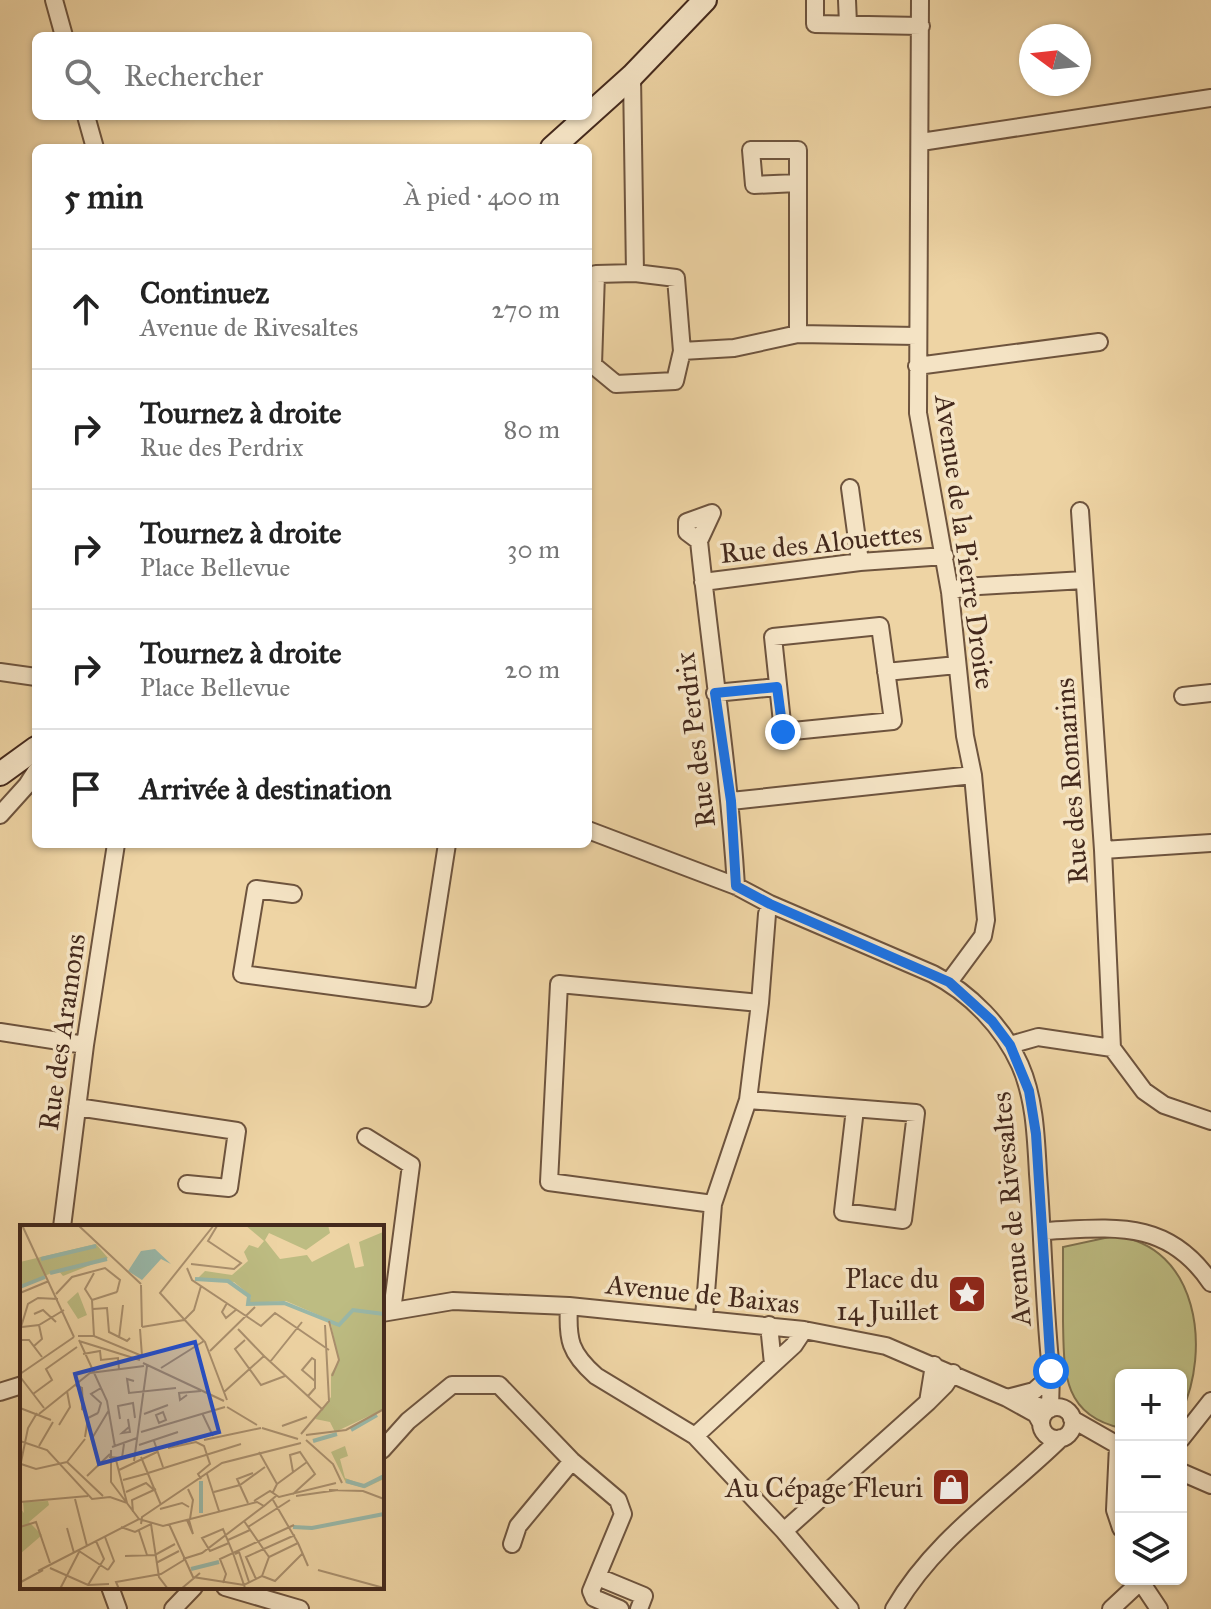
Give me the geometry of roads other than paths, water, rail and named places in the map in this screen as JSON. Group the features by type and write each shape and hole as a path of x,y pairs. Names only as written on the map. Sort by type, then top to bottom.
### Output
{"street":[{"path":"54,0 63,32"},
{"path":"592,112 632,76 705,0"},
{"path":"815,0 815,24 921,26"},
{"path":"847,0 848,24"},
{"name":"Avenue de la Pierre Droite","path":"920,0 918,413 950,592 965,736 973,775 986,920 983,936 949,982"},
{"path":"632,76 635,273"},
{"path":"921,142 1211,98"},
{"path":"87,120 94,144"},
{"path":"556,144 583,120"},
{"path":"797,183 798,334"},
{"path":"592,348 596,274 635,273 676,278 682,351 675,381 616,384 592,367"},
{"path":"682,351 734,348 798,334 917,336"},
{"path":"917,366 1099,342"},
{"path":"850,488 860,562"},
{"name":"Rue des Romarins","path":"1080,511 1103,850 1112,1048"},
{"name":"Rue des Perdrix","path":"699,541 715,693 731,801 736,886"},
{"name":"Rue des Alouettes","path":"703,582 860,562 945,556"},
{"path":"950,592 962,587 1084,580"},
{"path":"880,626 886,672 893,721 783,732 773,637 880,626"},
{"path":"0,662 32,666"},
{"path":"886,672 957,665"},
{"path":"0,672 32,676"},
{"path":"715,693 777,687"},
{"path":"1183,696 1211,693"},
{"path":"0,759 32,737"},
{"path":"0,774 32,751"},
{"path":"731,801 973,775"},
{"path":"0,815 32,777"},
{"name":"Avenue de Rivesaltes","path":"592,832 736,886 770,904 949,982 992,1021 1010,1045 1029,1091 1036,1134 1051,1365 1045,1421 1027,1469"},
{"path":"1103,850 1211,843"},
{"name":"Rue des Aramons","path":"62,1225 85,1045 115,848"},
{"path":"293,894 256,889 242,974 423,998 446,848"},
{"path":"704,1318 713,1204 748,1100 770,904"},
{"path":"713,1204 549,1182 559,984 760,1003"},
{"path":"0,1032 85,1045"},
{"path":"1010,1045 1038,1037 1112,1048 1144,1091 1164,1105 1211,1121"},
{"path":"748,1100 916,1113 903,1220 843,1212 855,1109"},
{"path":"77,1107 237,1131 229,1188 187,1184"},
{"path":"366,1137 411,1165 387,1312"},
{"path":"1042,1231 1104,1226 1132,1229 1161,1238 1185,1253 1211,1283"},
{"name":"Avenue de Baixas","path":"387,1312 453,1301 569,1306 804,1330 886,1346 1007,1398 1045,1421"},
{"path":"569,1306 569,1339 584,1365 596,1376 695,1436 784,1531 850,1609"},
{"path":"769,1325 773,1364"},
{"path":"695,1436 794,1345 804,1330"},
{"path":"928,1402 934,1365"},
{"path":"1007,1398 1034,1391 1043,1383 1051,1365"},
{"name":"Avenue de Rivesaltes","path":"1051,1365 1067,1426"},
{"path":"784,1531 928,1402 953,1373"},
{"path":"384,1448 408,1421 452,1385 499,1385 572,1461 618,1500 623,1514 591,1591 594,1598 620,1609"},
{"path":"0,1392 20,1386"},
{"path":"1187,1431 1211,1401"},
{"path":"1067,1426 1052,1438 1045,1421 1059,1407 1067,1426 1115,1444"},
{"path":"894,1609 906,1588 937,1551 1027,1469 1067,1426"},
{"path":"512,1544 518,1526 572,1461"},
{"path":"1187,1475 1211,1485"},
{"path":"598,1577 644,1596 639,1609"},
{"path":"1111,1609 1135,1585"},
{"path":"1143,1585 1159,1609"},
{"path":"111,1589 118,1609"},
{"path":"173,1609 192,1589"},
{"path":"232,1589 300,1609"}],"place":[{"name":"Place du 14 Juillet","path":"967,1294"},
{"name":"Au Cépage Fleuri","path":"951,1487"}]}
